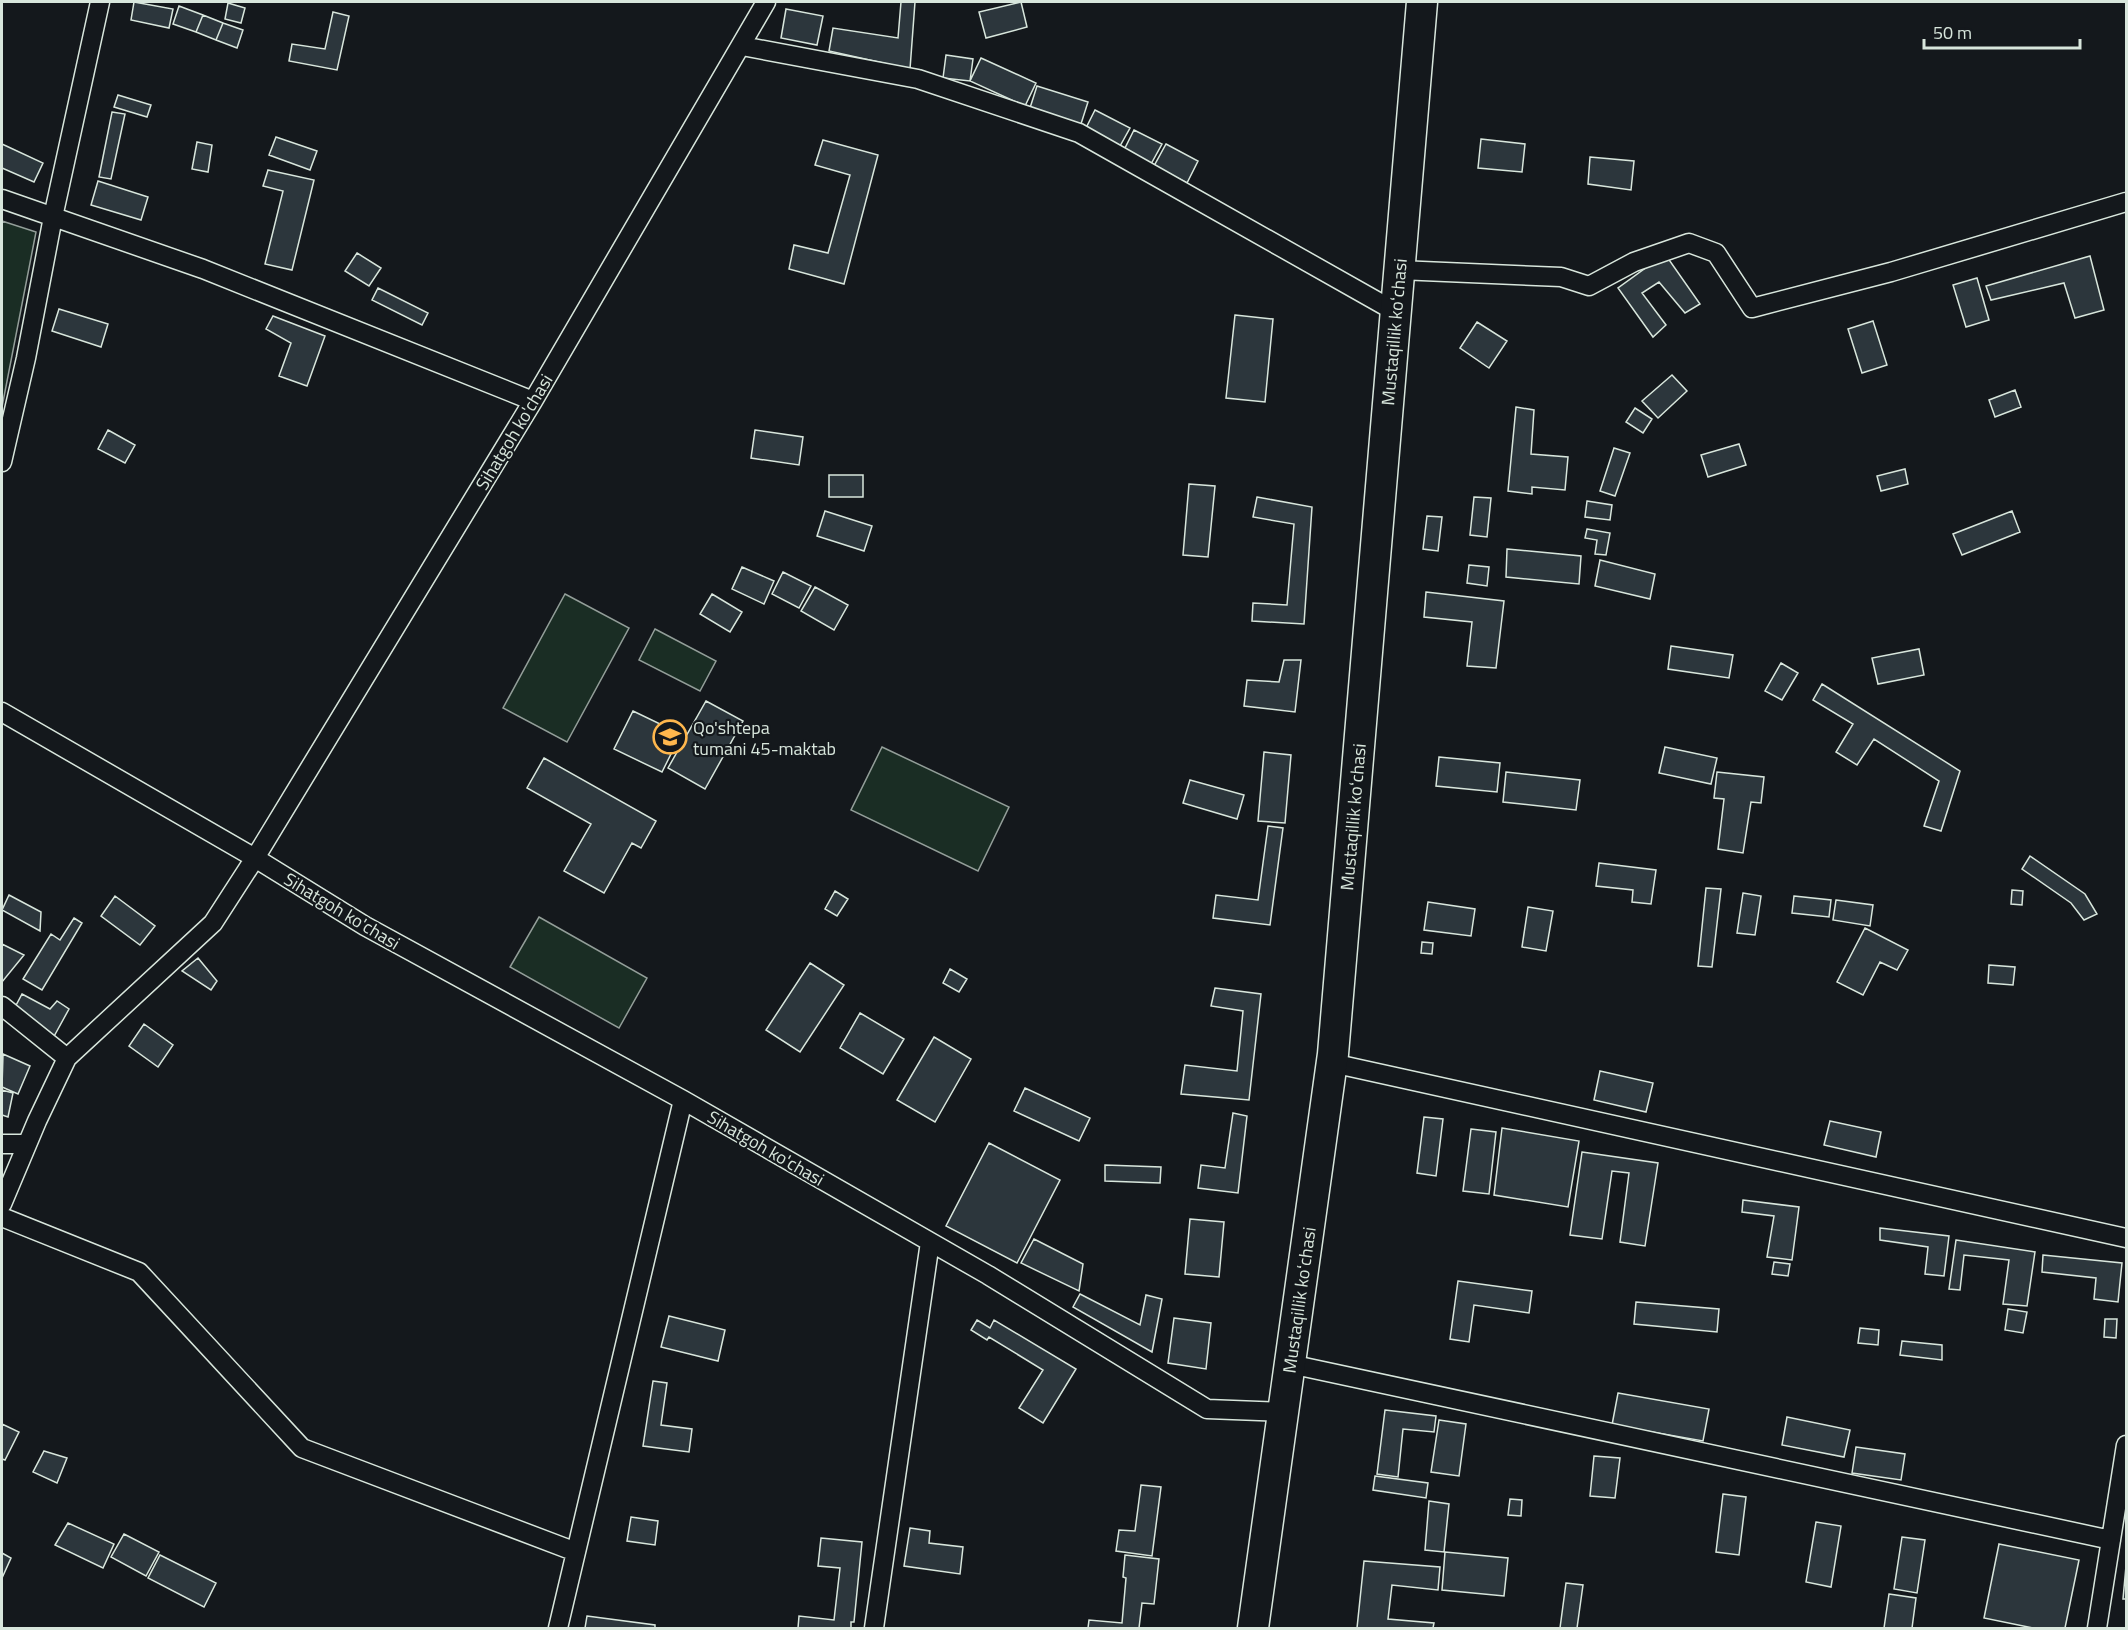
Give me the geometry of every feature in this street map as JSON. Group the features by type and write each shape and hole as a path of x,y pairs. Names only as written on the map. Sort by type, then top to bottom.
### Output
{"main road":[{"name":"Mustaqillik koʻchasi","path":"1253,1629 1332,1063 1422,2"}],"street":[{"path":"2,462 26,358 53,217 100,2"},
{"name":"Sihatgoh ko'chasi","path":"2,1204 67,1058 213,923 255,858 533,401 766,2"},
{"path":"742,46 918,80 1079,133 1396,312"},
{"path":"2,200 203,269 533,401"},
{"path":"1399,270 1561,277 1589,286 1634,262 1689,243 1716,253 1752,308 1891,272 2127,202"},
{"name":"Sihatgoh ko'chasi","path":"2,712 255,858 365,926 683,1100 930,1242 1207,1409 1283,1412"},
{"path":"2,1006 67,1058"},
{"path":"1332,1063 2127,1238"},
{"path":"558,1629 683,1100"},
{"path":"2,1144 27,1144"},
{"path":"2,1217 139,1272 302,1448 576,1552"},
{"path":"874,1629 930,1242"},
{"path":"1290,1364 2111,1540"},
{"path":"2097,1629 2127,1445"}],"green space":[{"path":"2,221 36,232 2,407"},
{"path":"565,594 629,628 567,742 503,708"},
{"path":"655,629 716,661 700,691 639,660"},
{"path":"882,747 1009,807 978,871 851,810"},
{"path":"539,917 647,978 619,1028 510,967"}],"building":[{"path":"134,2 173,9 169,28 131,20"},
{"path":"901,2 915,2 910,69 829,51 833,28 898,38"},
{"path":"1021,2 1027,27 986,38 979,12"},
{"path":"228,3 245,8 241,23 225,19"},
{"path":"179,6 203,15 196,32 173,24"},
{"path":"786,9 823,16 817,45 781,38"},
{"path":"333,12 349,16 337,70 289,61 292,44 325,49"},
{"path":"203,15 223,23 216,40 196,32"},
{"path":"223,23 243,30 237,48 216,40"},
{"path":"946,55 973,59 970,81 943,78"},
{"path":"981,58 1036,83 1025,106 970,81"},
{"path":"1037,86 1088,102 1080,127 1029,111"},
{"path":"118,95 151,105 147,117 114,107"},
{"path":"1095,110 1130,128 1120,146 1086,128"},
{"path":"112,112 125,114 111,179 99,177"},
{"path":"1134,130 1162,144 1151,164 1124,150"},
{"path":"276,137 317,151 310,170 269,155"},
{"path":"1481,139 1525,144 1522,172 1478,168"},
{"path":"823,140 878,155 844,284 789,269 794,245 828,253 850,175 815,165"},
{"path":"197,142 212,145 208,172 192,169"},
{"path":"2,144 43,163 34,182 2,168"},
{"path":"1166,144 1198,161 1187,183 1154,166"},
{"path":"1590,157 1634,161 1631,190 1588,184"},
{"path":"268,170 314,180 292,270 265,264 283,191 263,186"},
{"path":"98,181 148,197 141,220 91,205"},
{"path":"357,253 381,268 369,286 345,271"},
{"path":"1665,254 1700,304 1685,313 1659,282 1642,293 1666,325 1653,337 1618,288"},
{"path":"2090,256 2104,310 2075,318 2064,283 1991,300 1986,286"},
{"path":"1977,278 1989,320 1966,327 1953,285"},
{"path":"378,288 428,313 422,325 372,300"},
{"path":"59,309 108,324 101,347 52,331"},
{"path":"1235,315 1273,319 1265,402 1226,398"},
{"path":"273,316 325,336 307,386 279,376 291,343 266,329"},
{"path":"1873,321 1887,365 1862,373 1848,329"},
{"path":"1477,322 1507,341 1489,368 1460,348"},
{"path":"1672,375 1687,391 1658,418 1642,401"},
{"path":"2015,390 2021,407 1995,417 1989,400"},
{"path":"1516,407 1534,410 1531,454 1568,457 1565,490 1532,487 1532,494 1508,491"},
{"path":"1635,408 1652,419 1643,433 1626,422"},
{"path":"108,430 135,445 125,463 98,449"},
{"path":"755,430 803,437 799,465 751,458"},
{"path":"1739,444 1746,465 1708,477 1701,455"},
{"path":"1614,448 1630,453 1615,496 1600,491"},
{"path":"1905,469 1908,484 1881,491 1877,476"},
{"path":"829,475 863,475 863,497 829,497"},
{"path":"1189,484 1215,486 1208,557 1183,555"},
{"path":"1257,497 1312,507 1304,624 1252,621 1253,603 1287,605 1294,524 1253,517"},
{"path":"1474,497 1491,498 1487,537 1470,535"},
{"path":"1587,501 1612,505 1610,520 1585,517"},
{"path":"825,511 872,526 864,551 817,536"},
{"path":"2012,511 2020,532 1962,555 1953,534"},
{"path":"1427,516 1442,517 1438,551 1423,549"},
{"path":"1587,529 1610,533 1606,555 1595,554 1597,540 1585,538"},
{"path":"1507,549 1581,556 1579,584 1506,577"},
{"path":"1600,560 1655,574 1650,599 1595,586"},
{"path":"1469,565 1489,567 1487,586 1467,583"},
{"path":"742,567 774,581 764,604 732,589"},
{"path":"783,572 811,586 799,608 772,594"},
{"path":"815,587 848,605 834,630 801,611"},
{"path":"1426,592 1504,601 1496,668 1467,666 1472,622 1424,617"},
{"path":"712,594 742,612 730,632 700,614"},
{"path":"1671,646 1733,655 1729,678 1668,669"},
{"path":"1919,649 1924,675 1878,684 1872,658"},
{"path":"1284,660 1301,660 1295,712 1244,706 1247,680 1279,682"},
{"path":"1781,663 1798,673 1782,700 1765,691"},
{"path":"1822,684 1960,771 1941,831 1924,826 1939,781 1874,739 1857,765 1836,752 1853,724 1813,700"},
{"path":"706,701 743,721 705,789 668,768"},
{"path":"633,711 681,734 662,772 614,749"},
{"path":"1665,747 1717,758 1711,784 1659,773"},
{"path":"1264,752 1291,755 1285,823 1258,821"},
{"path":"1439,757 1500,763 1497,792 1436,786"},
{"path":"544,758 656,821 641,848 632,843 604,893 564,871 591,824 527,788"},
{"path":"1506,772 1580,780 1576,810 1503,802"},
{"path":"1717,772 1764,777 1761,803 1751,802 1743,853 1718,849 1724,799 1714,798"},
{"path":"1190,780 1244,795 1237,819 1183,803"},
{"path":"1268,826 1283,828 1270,925 1213,918 1216,895 1258,900"},
{"path":"2030,856 2085,894 2097,914 2084,920 2071,903 2022,869"},
{"path":"1599,863 1656,870 1651,904 1632,902 1633,890 1596,886"},
{"path":"1706,888 1721,889 1712,967 1698,966"},
{"path":"2012,890 2023,891 2022,905 2011,904"},
{"path":"835,891 848,899 837,916 825,909"},
{"path":"1743,893 1761,896 1755,935 1737,933"},
{"path":"9,895 41,912 40,931 2,910"},
{"path":"115,896 155,926 140,945 101,916"},
{"path":"1794,896 1831,900 1829,917 1792,913"},
{"path":"1836,900 1873,905 1870,926 1833,920"},
{"path":"1428,902 1475,909 1471,936 1424,930"},
{"path":"1528,907 1553,911 1546,951 1522,947"},
{"path":"74,918 82,923 42,990 23,979 51,934 60,940"},
{"path":"1865,928 1908,950 1897,970 1880,962 1863,995 1837,982"},
{"path":"1422,942 1433,943 1432,954 1421,953"},
{"path":"2,944 24,955 2,982"},
{"path":"198,958 217,981 211,990 182,971"},
{"path":"810,963 844,985 800,1052 766,1030"},
{"path":"1989,965 2015,967 2013,985 1988,983"},
{"path":"950,969 967,979 959,992 943,983"},
{"path":"1215,988 1261,994 1249,1100 1181,1094 1185,1065 1237,1071 1243,1011 1211,1006"},
{"path":"22,994 50,1009 57,1001 69,1009 52,1040 13,1011"},
{"path":"860,1013 904,1039 883,1074 840,1048"},
{"path":"144,1024 173,1045 158,1067 129,1046"},
{"path":"934,1037 971,1059 935,1122 897,1100"},
{"path":"3,1054 30,1066 18,1094 2,1087"},
{"path":"1600,1071 1653,1083 1646,1112 1594,1100"},
{"path":"1025,1088 1090,1118 1079,1141 1014,1111"},
{"path":"2,1090 13,1093 8,1117 2,1115"},
{"path":"1233,1113 1247,1116 1238,1193 1198,1188 1201,1165 1225,1168"},
{"path":"1424,1117 1443,1119 1436,1176 1417,1173"},
{"path":"1830,1121 1881,1132 1876,1157 1824,1145"},
{"path":"1502,1128 1579,1141 1568,1207 1494,1195"},
{"path":"1471,1129 1496,1132 1489,1194 1463,1191"},
{"path":"989,1143 1060,1180 1017,1263 946,1226"},
{"path":"1582,1152 1658,1163 1645,1246 1620,1242 1629,1173 1612,1171 1602,1239 1570,1235"},
{"path":"1105,1165 1161,1167 1160,1183 1105,1181"},
{"path":"1743,1200 1799,1207 1792,1260 1767,1257 1774,1216 1742,1212"},
{"path":"1190,1219 1224,1222 1219,1277 1185,1274"},
{"path":"1880,1228 1949,1236 1944,1276 1925,1274 1928,1247 1880,1240"},
{"path":"1034,1239 1083,1264 1079,1291 1021,1263"},
{"path":"1956,1240 2035,1252 2027,1306 2003,1304 2009,1260 1964,1255 1960,1290 1949,1289"},
{"path":"2043,1255 2122,1263 2118,1302 2094,1299 2096,1278 2042,1272"},
{"path":"1774,1262 1790,1264 1788,1276 1772,1274"},
{"path":"1458,1281 1532,1291 1529,1313 1474,1305 1469,1342 1450,1339"},
{"path":"1080,1294 1140,1325 1146,1295 1162,1299 1152,1352 1073,1307"},
{"path":"1636,1302 1719,1309 1717,1332 1634,1324"},
{"path":"2008,1309 2027,1312 2023,1333 2005,1330"},
{"path":"669,1316 725,1330 718,1361 661,1347"},
{"path":"1174,1318 1211,1323 1206,1369 1168,1363"},
{"path":"2105,1319 2117,1319 2116,1338 2104,1337"},
{"path":"977,1320 990,1328 994,1320 1076,1369 1043,1423 1019,1408 1043,1370 989,1337 987,1340 971,1330"},
{"path":"1860,1328 1879,1330 1878,1345 1858,1343"},
{"path":"1902,1341 1942,1345 1942,1360 1900,1355"},
{"path":"653,1381 667,1383 661,1425 692,1429 689,1452 643,1446"},
{"path":"1618,1393 1709,1409 1703,1441 1612,1425"},
{"path":"1385,1410 1436,1416 1434,1432 1403,1429 1398,1477 1377,1474"},
{"path":"1787,1417 1850,1430 1844,1457 1782,1445"},
{"path":"1439,1420 1466,1424 1459,1476 1431,1472"},
{"path":"2,1424 19,1432 5,1460 2,1459"},
{"path":"1856,1447 1905,1454 1901,1480 1852,1473"},
{"path":"44,1451 67,1458 57,1483 33,1472"},
{"path":"1594,1456 1620,1458 1615,1498 1590,1496"},
{"path":"1375,1476 1428,1483 1426,1498 1373,1490"},
{"path":"1141,1485 1161,1487 1152,1556 1116,1551 1119,1530 1135,1531"},
{"path":"1723,1494 1746,1497 1739,1555 1716,1552"},
{"path":"1510,1499 1522,1500 1521,1516 1508,1515"},
{"path":"1429,1501 1449,1504 1444,1552 1425,1550"},
{"path":"631,1517 658,1521 655,1545 627,1541"},
{"path":"1816,1522 1841,1526 1831,1587 1806,1582"},
{"path":"68,1523 114,1544 103,1568 55,1545"},
{"path":"910,1528 930,1531 929,1543 963,1547 960,1574 904,1566"},
{"path":"124,1534 159,1552 146,1576 111,1557"},
{"path":"1902,1537 1925,1540 1917,1593 1894,1589"},
{"path":"821,1538 862,1542 854,1622 851,1622 851,1628 798,1628 799,1616 834,1620 840,1568 818,1566"},
{"path":"1999,1544 2079,1560 2065,1628 2033,1628 1984,1618"},
{"path":"1445,1552 1508,1558 1504,1596 1442,1590"},
{"path":"2,1553 11,1558 2,1578"},
{"path":"160,1555 216,1583 204,1607 148,1578"},
{"path":"1125,1555 1159,1559 1154,1604 1142,1603 1139,1628 1088,1628 1089,1620 1122,1623 1126,1578 1123,1577"},
{"path":"1364,1561 1440,1567 1438,1590 1392,1585 1388,1619 1434,1623 1433,1628 1357,1628"},
{"path":"2126,1566 2126,1599 2123,1599"},
{"path":"1566,1583 1583,1585 1577,1628 1560,1628"},
{"path":"1889,1594 1916,1598 1912,1628 1884,1628"},
{"path":"587,1616 655,1625 655,1628 585,1628"}],"place":[{"name":"Qo'shtepa tumani 45-maktab","path":"670,737"}]}
